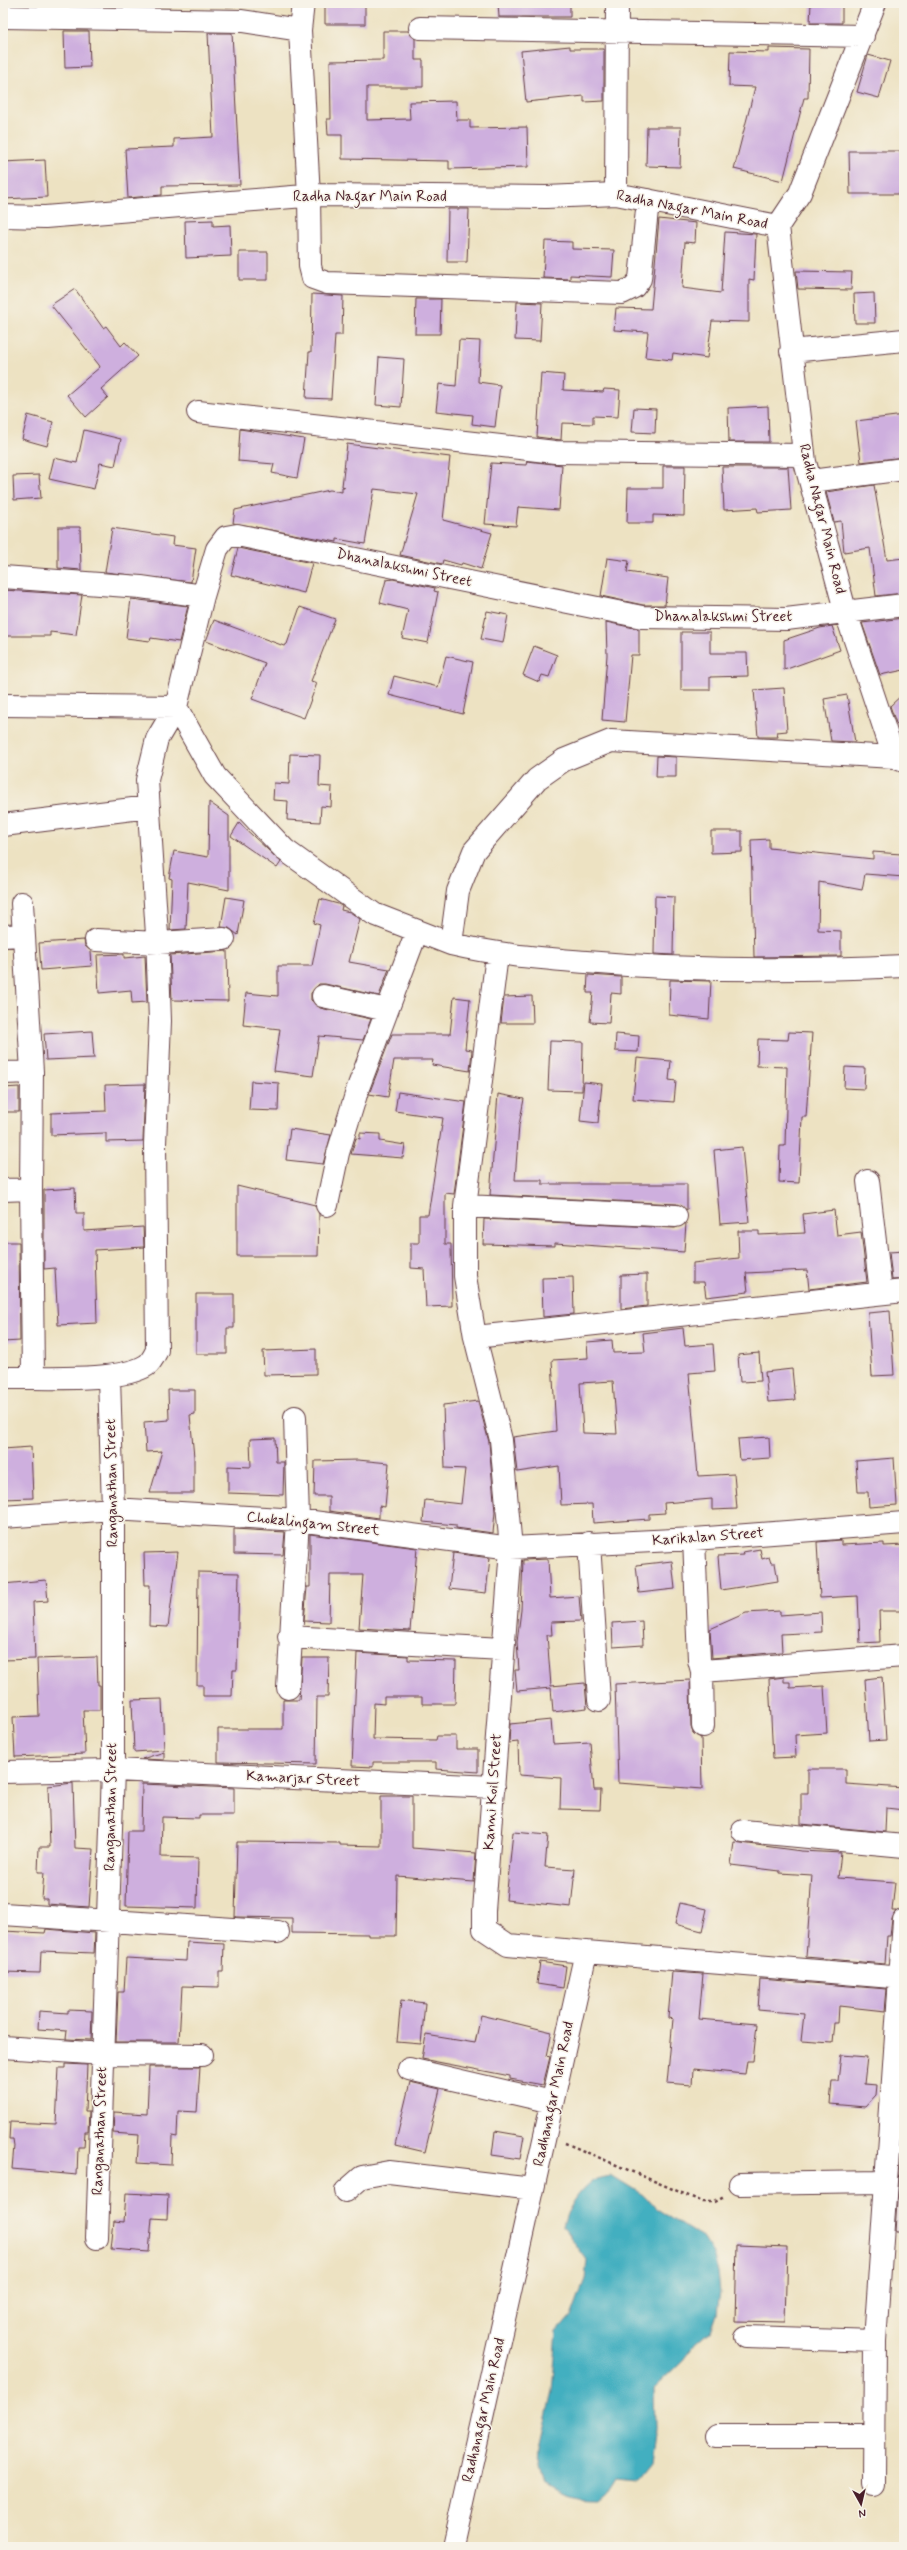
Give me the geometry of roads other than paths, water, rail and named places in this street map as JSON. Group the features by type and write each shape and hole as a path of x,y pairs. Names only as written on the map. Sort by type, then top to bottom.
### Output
{"street":[{"path":"303,3 300,30 309,196 310,266 313,278 319,282 603,294 622,293 634,287 640,279 648,200"},
{"path":"616,194 617,3"},
{"path":"778,226 800,193 875,3"},
{"path":"3,18 242,21 300,30"},
{"path":"420,28 862,36"},
{"name":"Radha Nagar Main Road","path":"3,216 44,217 309,196 546,197 616,194 778,226 804,455 845,610 899,759"},
{"path":"791,351 904,340"},
{"path":"198,412 555,452 804,455"},
{"path":"811,481 904,469"},
{"name":"Dhanalakshmi Street","path":"3,1378 109,1377 146,1366 152,1360 156,1350 154,1144 160,1021 158,943 147,780 151,758 157,739 176,707 203,596 218,549 226,537 237,535 642,617 786,619 845,610 904,605"},
{"path":"3,577 141,587 203,596"},
{"path":"3,705 176,707 215,776 285,850 374,914 451,944 497,955 654,968 837,969 904,966"},
{"path":"451,944 458,891 474,851 537,779 564,760 611,741 899,759"},
{"path":"3,825 149,807"},
{"path":"22,903 13,935 32,1072 31,1189 33,1377"},
{"path":"327,1205 338,1153 358,1088 417,931"},
{"path":"96,940 158,943 224,939"},
{"name":"Kanni Koil Street","path":"497,955 465,1206 466,1276 475,1337 501,1440 512,1548 502,1649 484,1929 508,1946 586,1952"},
{"path":"323,996 387,1010"},
{"path":"3,1073 32,1072"},
{"path":"868,1181 881,1293"},
{"path":"3,1190 31,1189"},
{"path":"465,1206 676,1216"},
{"path":"475,1337 904,1291"},
{"name":"Ranganathan Street","path":"97,2238 112,1770 114,1509 109,1377"},
{"path":"288,1688 298,1520 295,1417"},
{"name":"Chokalingam Street","path":"3,1517 114,1509 298,1520 512,1548"},
{"name":"Karikalan Street","path":"512,1548 589,1543 694,1540 904,1523"},
{"path":"694,1540 699,1660 702,1671 703,1726"},
{"path":"589,1543 599,1700"},
{"path":"290,1637 502,1649"},
{"path":"702,1671 904,1656"},
{"name":"Kamarjar Street","path":"3,1772 112,1770 494,1787"},
{"path":"743,1832 904,1846"},
{"path":"3,1914 108,1919 278,1932"},
{"path":"874,2483 873,2436 875,2341 884,2182 902,1978 904,1920"},
{"path":"586,1952 902,1978"},
{"name":"Radhanagar Main Road","path":"453,2547 586,1952"},
{"path":"3,2048 103,2054 202,2055"},
{"path":"409,2069 552,2102"},
{"path":"346,2191 362,2177 389,2172 533,2189"},
{"path":"740,2184 884,2182"},
{"path":"746,2337 875,2341"},
{"path":"716,2436 873,2436"}],"water":[{"path":"611,2175 643,2195 657,2209 704,2239 714,2255 720,2293 717,2313 711,2330 695,2344 683,2360 654,2388 655,2426 650,2464 637,2480 617,2478 607,2494 599,2501 570,2498 557,2494 543,2486 538,2468 539,2448 552,2391 557,2332 571,2316 585,2279 587,2260 563,2227 570,2207 582,2189 595,2179"}]}
